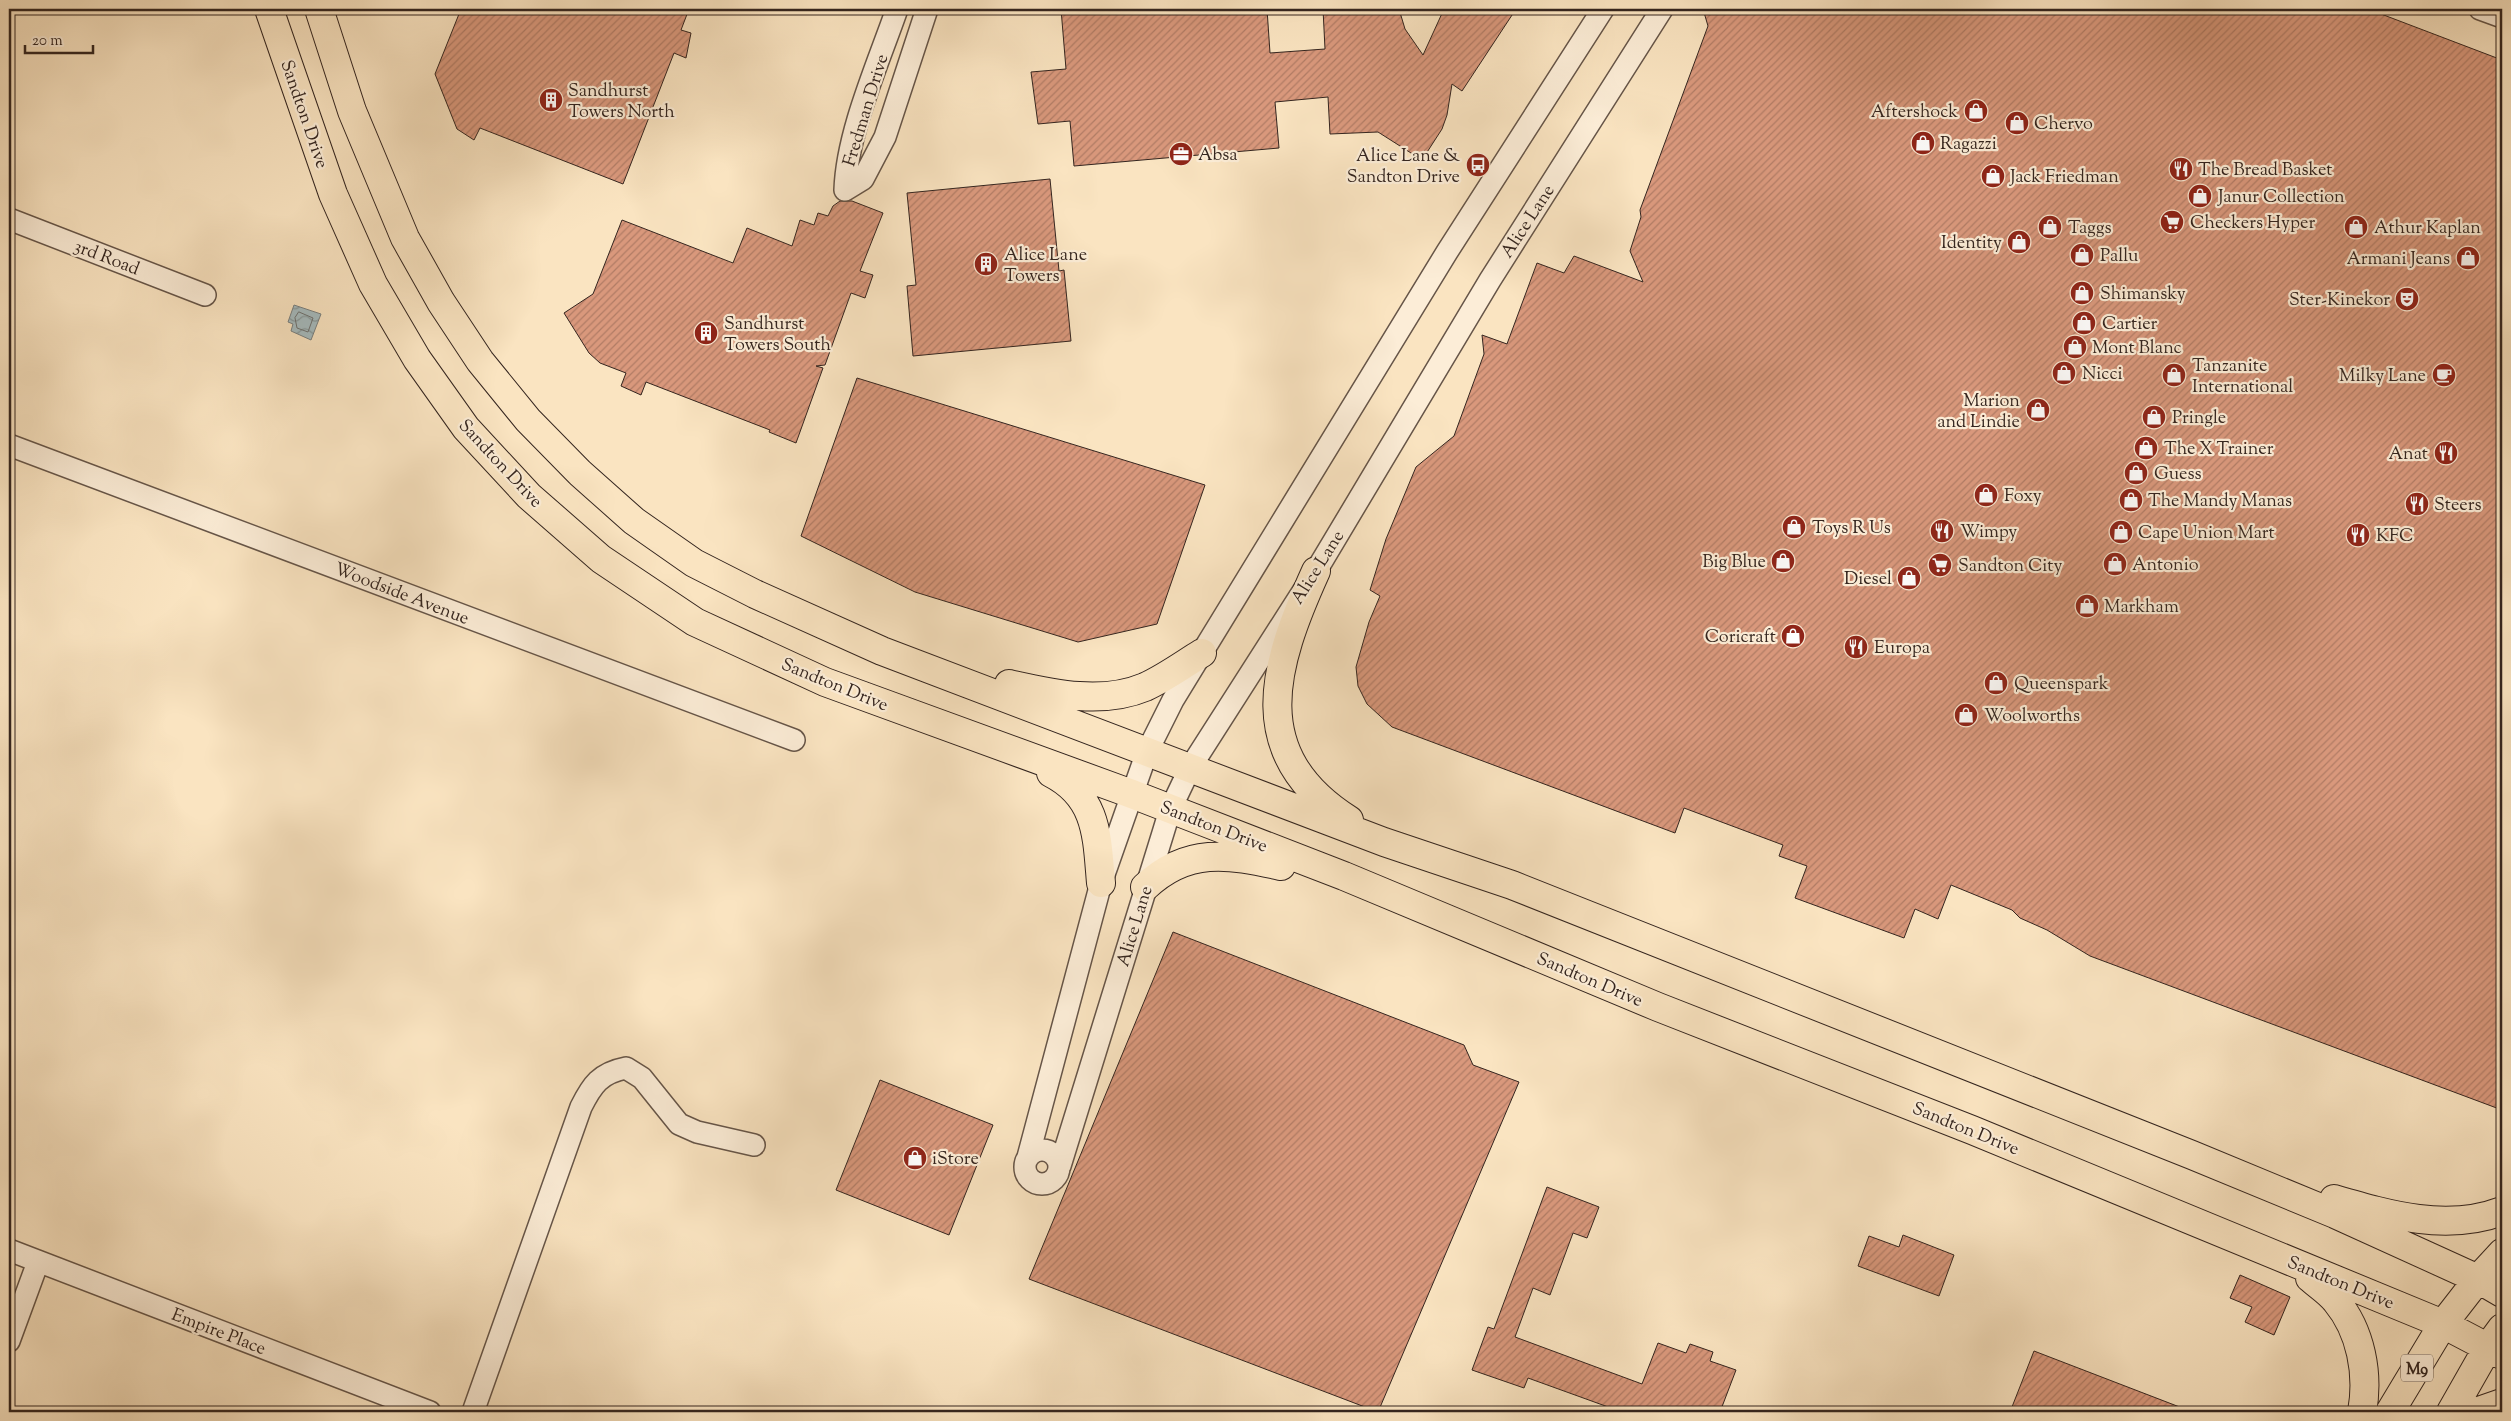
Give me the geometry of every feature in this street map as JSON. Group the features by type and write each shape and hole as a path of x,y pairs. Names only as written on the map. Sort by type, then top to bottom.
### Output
{"main road":[{"name":"Sandton Drive","path":"269,9 333,194 373,284 417,359 466,428 529,496 601,559 695,622 825,682 1132,794 1344,876 1658,1007 1972,1130 2444,1324 2497,1343"},
{"path":"319,9 352,111 405,238 441,302 480,360 528,420 580,473 634,521 694,563 754,594 882,651 1384,842 1512,885 2192,1155 2335,1214 2478,1279 2502,1293"},
{"path":"1316,571 1294,619 1278,685 1276,715 1284,749 1294,769 1313,792 1339,814 1384,842"},
{"path":"882,651 1046,693 1086,697 1118,695 1146,686 1202,653"},
{"path":"1003,748 1065,780 1079,795 1091,813 1095,825 1101,883"},
{"path":"1145,888 1159,874 1205,856 1226,856 1344,876"},
{"path":"2192,1155 2338,1200 2428,1221 2481,1219 2502,1211"},
{"path":"2245,1243 2309,1277 2336,1300 2351,1323 2360,1349 2364,1374 2362,1412"},
{"name":"M9","path":"2390,1412 2444,1324 2478,1279 2502,1253"},
{"path":"2451,1412 2497,1343"},
{"path":"2476,1412 2502,1403"}],"street":[{"name":"Fredman Drive","path":"897,9 856,126 846,170 846,190 863,179 885,137 927,9"},
{"path":"1101,883 1147,752 1173,700 1447,252 1603,9"},
{"name":"Alice Lane","path":"1101,883 1026,1162 1026,1174 1038,1184 1053,1180 1059,1172 1170,810 1190,768 1316,571 1490,280 1662,9"},
{"path":"2480,9 2502,17"},
{"path":"882,52 911,61"},
{"name":"3rd Road","path":"9,219 205,295"},
{"name":"Woodside Avenue","path":"9,445 794,740"},
{"path":"473,1412 581,1107 593,1084 612,1071 626,1068 642,1078 678,1124 698,1132 754,1145"},
{"name":"Empire Place","path":"9,1250 430,1412"},
{"path":"9,1340 38,1262"}],"water":[{"path":"294,305 321,314 311,340 291,331 293,324 288,322"}],"building":[{"name":"Sandhurst Towers North","path":"461,9 689,9 681,30 691,33 686,58 674,53 623,184 480,128 474,140 457,129 435,74"},
{"path":"1061,9 1267,9 1270,53 1325,49 1323,9 1399,9 1405,29 1423,55 1444,9 1516,9 1462,91 1452,84 1447,115 1442,129 1422,160 1378,132 1330,134 1328,97 1275,102 1279,148 1074,166 1070,121 1038,124 1031,72 1066,69"},
{"name":"Sandton City","path":"1703,9 2368,9 2502,60 2502,1110 2090,956 2047,930 2020,918 2012,910 1951,885 1938,919 1915,909 1904,938 1795,898 1807,866 1779,856 1783,845 1684,808 1675,833 1392,727 1367,704 1358,686 1356,667 1369,622 1380,596 1370,590 1386,539 1416,467 1454,436 1484,354 1482,335 1507,344 1537,263 1564,273 1574,256 1643,282 1630,251 1641,217 1640,210 1708,26"},
{"name":"Alice Lane Towers","path":"1050,179 1059,271 1064,270 1071,341 913,356 907,286 916,285 907,193"},
{"name":"Sandhurst Towers South","path":"840,201 852,201 883,213 860,271 873,275 865,298 851,293 825,365 816,366 823,368 796,443 769,432 770,430 646,382 641,395 621,386 626,373 600,363 589,353 564,313 593,294 622,220 733,263 747,228 792,246 800,220 814,225 818,213 828,216 833,206"},
{"path":"857,378 1205,485 1157,624 1078,642 915,592 801,536"},
{"path":"1173,932 1464,1045 1473,1065 1519,1082 1378,1412 1029,1279"},
{"name":"iStore","path":"880,1080 993,1125 949,1235 836,1190"},
{"path":"1547,1187 1599,1207 1587,1238 1573,1233 1550,1295 1533,1288 1515,1337 1642,1384 1658,1343 1686,1353 1690,1344 1713,1352 1710,1361 1736,1370 1720,1412 1622,1412 1528,1378 1524,1388 1472,1370 1488,1327 1494,1329"},
{"path":"1903,1235 1954,1255 1939,1296 1858,1266 1869,1236 1899,1247"},
{"path":"2240,1275 2290,1297 2274,1335 2245,1322 2252,1307 2230,1298"},
{"path":"2034,1351 2190,1411 2190,1412 2010,1412"}],"place":[{"name":"Sandhurst Towers North","path":"551,100"},
{"name":"Aftershock","path":"1976,111"},
{"name":"Chervo","path":"2017,123"},
{"name":"Ragazzi","path":"1923,143"},
{"name":"Absa","path":"1181,154"},
{"name":"Alice Lane & Sandton Drive","path":"1478,165"},
{"name":"The Bread Basket","path":"2181,169"},
{"name":"Jack Friedman","path":"1993,176"},
{"name":"Janur Collection","path":"2200,196"},
{"name":"Checkers Hyper","path":"2172,222"},
{"name":"Taggs","path":"2050,227"},
{"name":"Athur Kaplan","path":"2356,227"},
{"name":"Identity","path":"2019,242"},
{"name":"Pallu","path":"2082,255"},
{"name":"Armani Jeans","path":"2468,258"},
{"name":"Alice Lane Towers","path":"986,264"},
{"name":"Shimansky","path":"2082,293"},
{"name":"Ster-Kinekor","path":"2407,299"},
{"name":"Cartier","path":"2084,323"},
{"name":"Sandhurst Towers South","path":"706,333"},
{"name":"Mont Blanc","path":"2075,347"},
{"name":"Nicci","path":"2064,373"},
{"name":"Tanzanite International","path":"2174,375"},
{"name":"Milky Lane","path":"2444,375"},
{"name":"Marion and Lindie","path":"2038,410"},
{"name":"Pringle","path":"2154,417"},
{"name":"The X Trainer","path":"2146,448"},
{"name":"Anat","path":"2446,453"},
{"name":"Guess","path":"2136,473"},
{"name":"Foxy","path":"1986,495"},
{"name":"The Mandy Manas","path":"2131,500"},
{"name":"Steers","path":"2417,504"},
{"name":"Toys R Us","path":"1794,527"},
{"name":"Wimpy","path":"1942,531"},
{"name":"Cape Union Mart","path":"2121,532"},
{"name":"KFC","path":"2358,535"},
{"name":"Big Blue","path":"1783,561"},
{"name":"Antonio","path":"2115,564"},
{"name":"Sandton City","path":"1940,565"},
{"name":"Diesel","path":"1909,578"},
{"name":"Markham","path":"2087,606"},
{"name":"Coricraft","path":"1793,636"},
{"name":"Europa","path":"1856,647"},
{"name":"Queenspark","path":"1996,683"},
{"name":"Woolworths","path":"1966,715"},
{"name":"iStore","path":"915,1158"}]}
